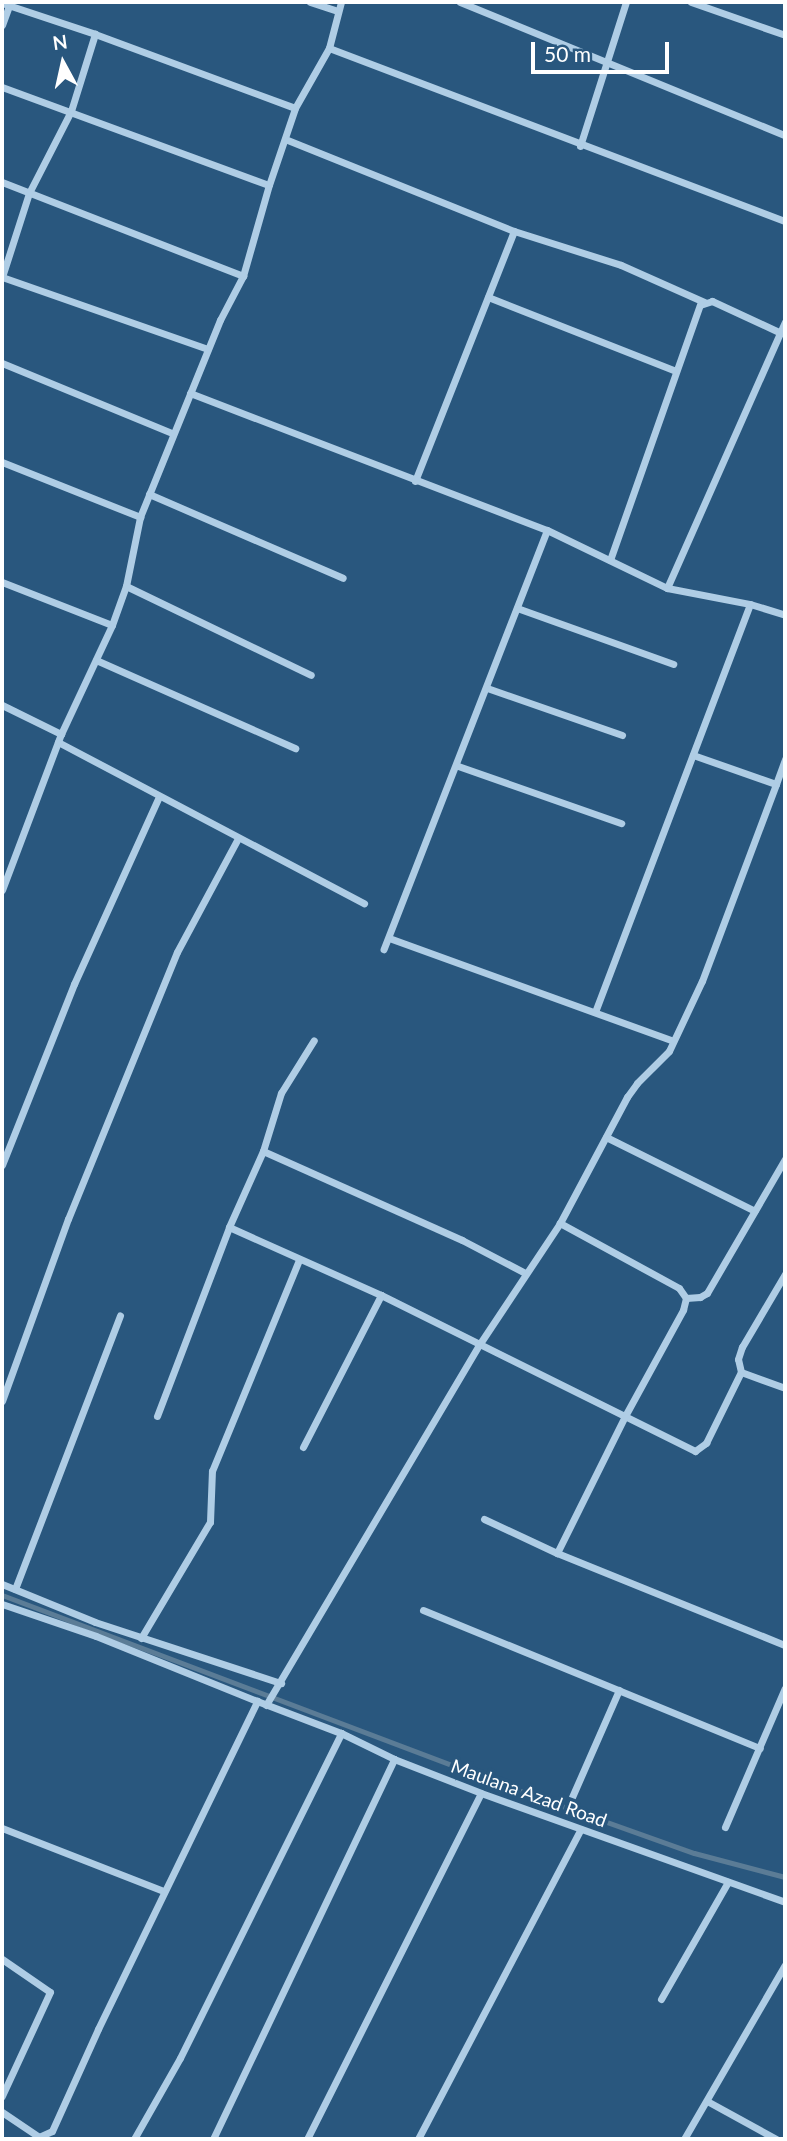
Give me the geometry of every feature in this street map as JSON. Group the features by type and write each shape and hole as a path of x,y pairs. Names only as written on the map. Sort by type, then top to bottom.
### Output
{"street":[{"path":"310,2 337,11"},
{"path":"2,890 61,734 112,625 126,586 140,517 172,433 243,276 295,108 329,48 341,2"},
{"path":"460,2 785,135"},
{"path":"580,146 625,2"},
{"path":"691,2 785,35"},
{"path":"2,25 6,4 295,108"},
{"path":"95,34 71,111 29,192 2,277 208,349"},
{"path":"329,48 580,146 785,221"},
{"path":"2,87 269,185"},
{"path":"285,139 514,230 621,265 705,302 712,301 780,332"},
{"path":"2,182 243,276"},
{"path":"415,481 514,230"},
{"path":"488,296 676,371"},
{"path":"610,561 696,310 705,302"},
{"path":"667,588 785,322"},
{"path":"2,363 172,433"},
{"path":"190,393 547,530 667,588 750,604 785,615"},
{"path":"2,462 140,517"},
{"path":"149,494 342,578"},
{"path":"384,949 458,765 547,530"},
{"path":"2,582 112,625"},
{"path":"126,586 311,675"},
{"path":"595,1012 750,604"},
{"path":"517,608 673,664"},
{"path":"96,660 295,748"},
{"path":"487,688 622,735"},
{"path":"2,705 61,734"},
{"path":"58,742 364,903"},
{"path":"693,755 776,784"},
{"path":"268,1703 480,1345 525,1273 561,1223 637,1083 660,1063 673,1041 702,981 785,759"},
{"path":"458,765 621,823"},
{"path":"2,1165 74,984 159,797"},
{"path":"2,1401 68,1219 177,952 238,838"},
{"path":"389,937 673,1041"},
{"path":"157,1416 229,1227 262,1151 281,1093 314,1040"},
{"path":"606,1137 755,1211"},
{"path":"262,1151 463,1240 525,1273"},
{"path":"686,1298 701,1297 707,1293 785,1159"},
{"path":"558,1553 625,1416 683,1310 686,1298 679,1288 561,1223"},
{"path":"229,1227 381,1295 695,1451 706,1443 741,1372 738,1359 742,1347 785,1274"},
{"path":"141,1638 210,1522 208,1505 212,1471 299,1259"},
{"path":"303,1447 381,1295"},
{"path":"15,1589 120,1315"},
{"path":"741,1372 785,1388"},
{"path":"484,1519 558,1553 785,1645"},
{"path":"2,1584 141,1638 281,1683"},
{"name":"Maulana Azad Road","path":"2,1604 96,1636 257,1701 268,1703 341,1733 394,1759 481,1793 785,1902"},
{"path":"423,1610 760,1748"},
{"path":"725,1827 785,1688"},
{"path":"572,1797 619,1690"},
{"path":"2,2112 38,2137 52,2130 257,1701"},
{"path":"134,2139 180,2058 341,1733"},
{"path":"213,2139 394,1759"},
{"path":"307,2139 481,1793"},
{"path":"2,1828 164,1891"},
{"path":"421,2138 581,1829"},
{"path":"661,1999 728,1882"},
{"path":"2,1959 51,1992 2,2096"},
{"path":"684,2139 785,1965"},
{"path":"706,2101 776,2139"}],"waterway":[{"path":"2,1595 531,1795 694,1853 785,1877"}]}
